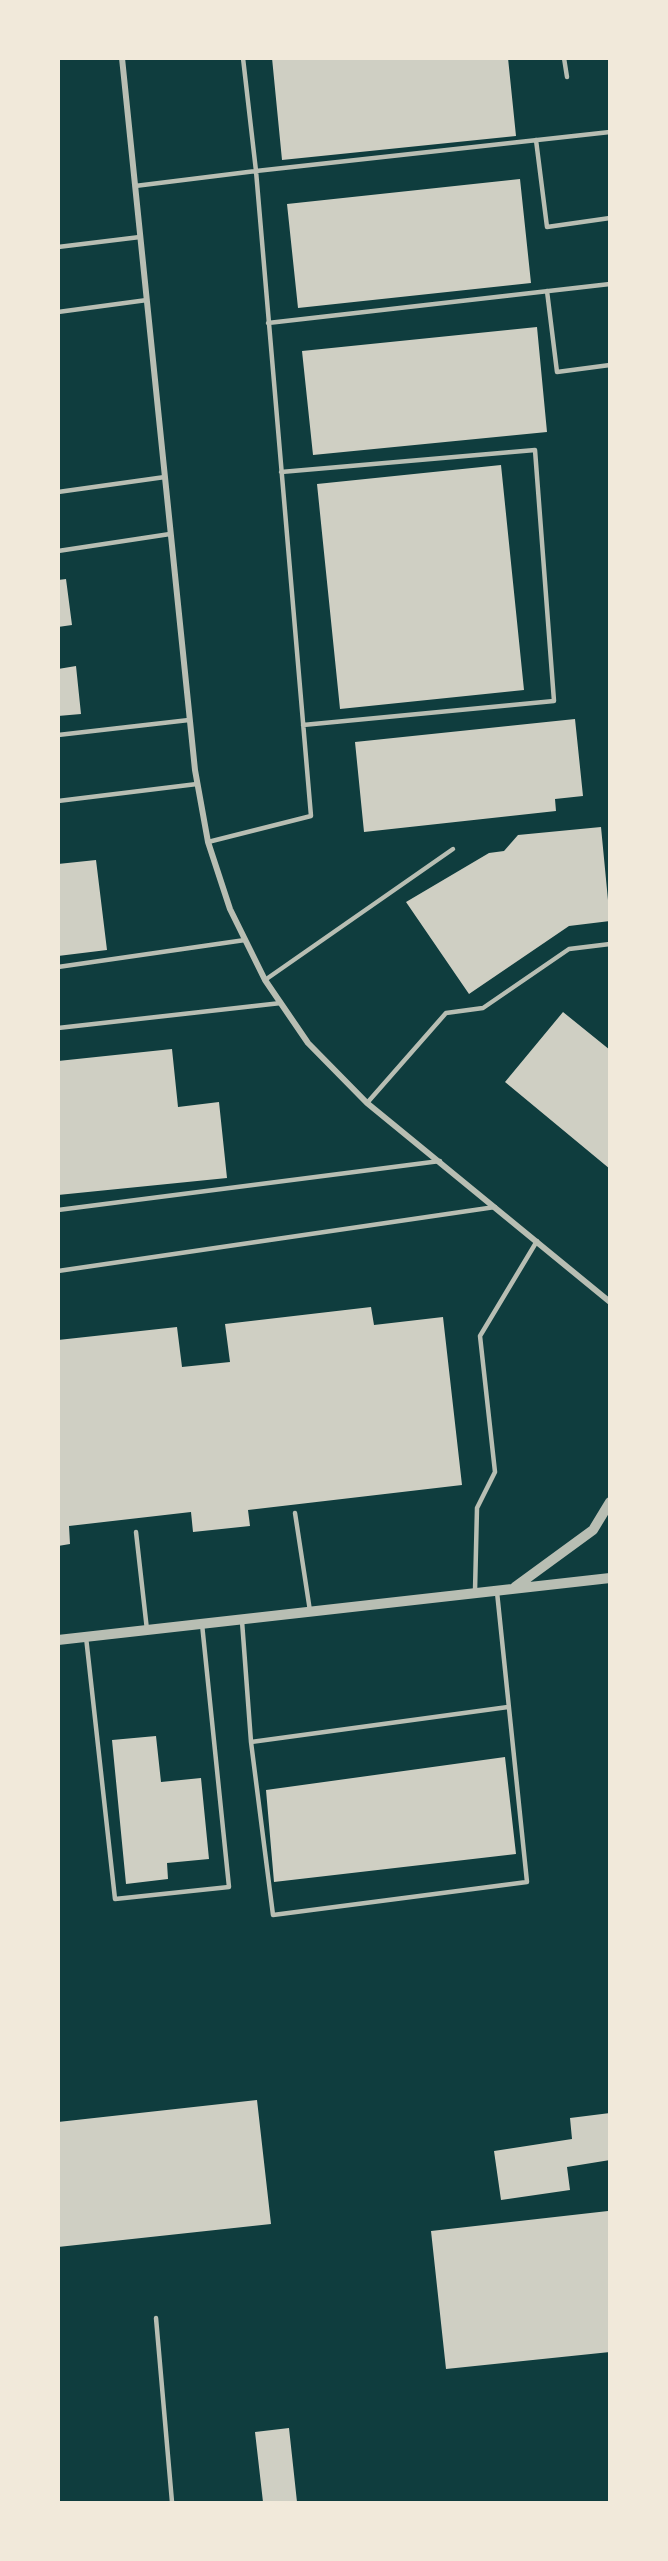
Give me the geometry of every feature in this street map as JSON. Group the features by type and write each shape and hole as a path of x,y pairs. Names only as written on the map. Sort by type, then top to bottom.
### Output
{"street":[{"path":"122,58 197,784 208,842 230,909 265,980 308,1043 367,1103 441,1161 609,1302"},
{"path":"514,1587 593,1530 609,1502"},
{"path":"58,1640 476,1591 609,1578"}],"lane":[{"path":"208,842 311,816 256,171 243,58"},
{"path":"564,58 567,77"},
{"path":"135,186 609,132"},
{"path":"536,140 547,227 609,218"},
{"path":"58,247 140,237"},
{"path":"268,323 609,284"},
{"path":"547,291 557,372 609,365"},
{"path":"58,312 147,300"},
{"path":"281,472 535,450 554,701 303,725"},
{"path":"58,492 165,477"},
{"path":"58,551 170,534"},
{"path":"58,735 189,720"},
{"path":"58,801 197,784"},
{"path":"265,980 453,849"},
{"path":"58,967 245,940"},
{"path":"367,1103 446,1013 483,1008 569,949 609,944"},
{"path":"58,1028 281,1003"},
{"path":"58,1210 441,1161"},
{"path":"58,1271 495,1207"},
{"path":"476,1591 477,1508 495,1472 480,1336 537,1241"},
{"path":"295,1513 310,1611"},
{"path":"136,1532 147,1630"},
{"path":"242,1618 251,1742 273,1915 526,1882 496,1589"},
{"path":"86,1636 115,1899 229,1887 202,1623"},
{"path":"251,1742 508,1707"},
{"path":"156,2318 172,2502"}],"building":[{"path":"272,58 508,58 516,136 282,160"},
{"path":"520,179 531,283 298,308 287,204"},
{"path":"537,327 547,432 313,455 302,351"},
{"path":"501,465 524,690 340,709 317,484"},
{"path":"66,579 72,625 58,627 58,580"},
{"path":"76,666 81,714 58,716 58,669"},
{"path":"575,719 583,796 555,799 556,811 364,832 355,742"},
{"path":"601,827 610,921 569,926 469,994 406,902 489,853 504,851 518,835"},
{"path":"96,860 107,950 58,956 58,864"},
{"path":"563,1012 610,1050 610,1169 505,1082"},
{"path":"172,1049 178,1107 219,1102 227,1178 58,1195 58,1061"},
{"path":"371,1307 374,1325 443,1317 462,1485 248,1510 250,1526 193,1532 191,1512 69,1526 70,1544 58,1546 58,1340 177,1327 182,1367 230,1362 225,1324"},
{"path":"156,1736 161,1782 201,1778 209,1859 167,1863 168,1879 126,1884 112,1740"},
{"path":"505,1757 516,1854 274,1882 266,1790"},
{"path":"257,2100 271,2224 58,2247 58,2122"},
{"path":"610,2113 610,2160 567,2167 570,2190 501,2200 494,2151 572,2139 570,2118"},
{"path":"608,2211 610,2352 446,2369 431,2231"},
{"path":"289,2428 297,2502 263,2502 255,2432"}]}
